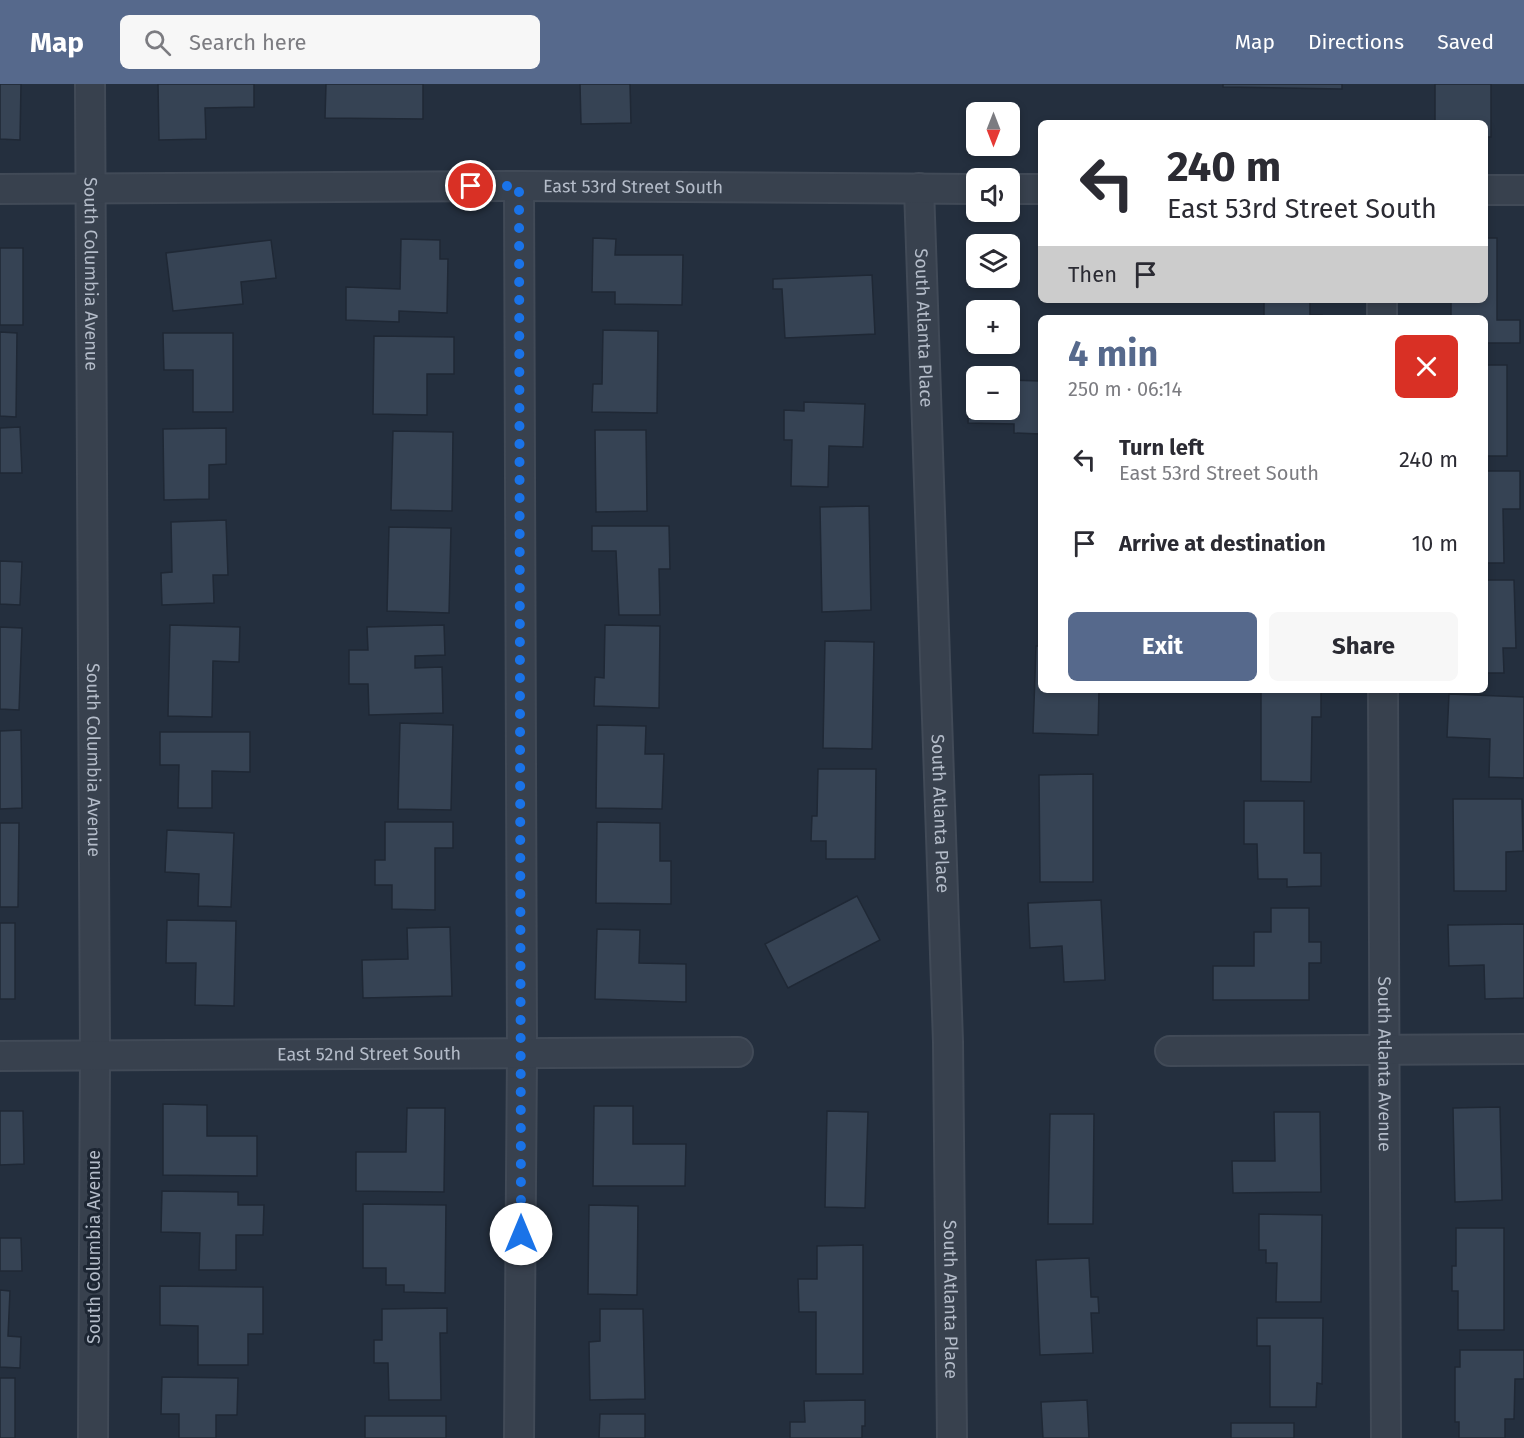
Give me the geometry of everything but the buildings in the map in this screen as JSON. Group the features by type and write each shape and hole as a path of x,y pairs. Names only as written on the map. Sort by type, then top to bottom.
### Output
{"street":[{"name":"South Columbia Avenue","path":"90,84 95,1056 93,1438"},
{"name":"East 53rd Street South","path":"0,189 519,186 966,189"},
{"path":"519,186 522,1053 519,1438"},
{"name":"South Atlanta Place","path":"919,188 948,1042 952,1438"},
{"path":"1020,189 1038,189"},
{"path":"1488,190 1524,190"},
{"name":"South Atlanta Avenue","path":"1383,693 1386,1438"},
{"path":"1170,1051 1524,1049"},
{"name":"East 52nd Street South","path":"0,1056 738,1052"}],"route":[{"path":"471,186 519,186 521,1234"}]}
